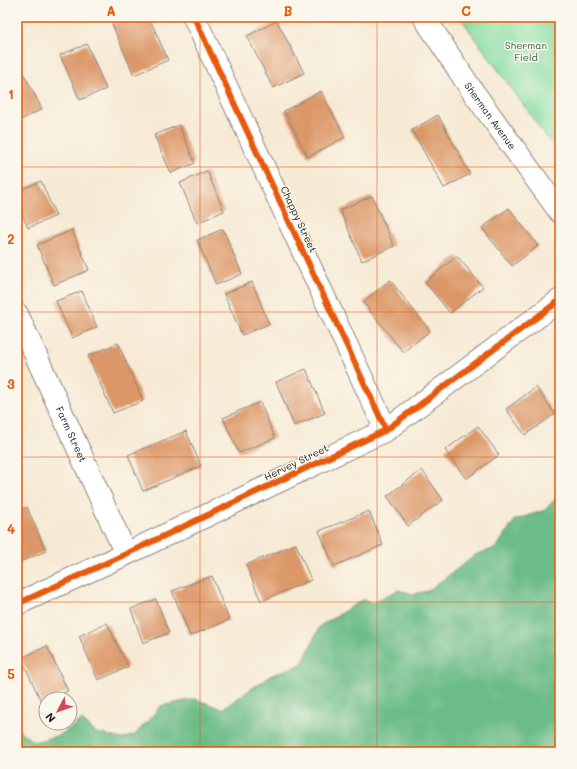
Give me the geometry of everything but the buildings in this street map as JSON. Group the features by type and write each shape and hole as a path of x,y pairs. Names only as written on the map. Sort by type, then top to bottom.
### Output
{"street":[{"name":"Chappy Street","path":"194,17 386,430"},
{"name":"Sherman Avenue","path":"424,17 471,89 560,212"},
{"name":"Hervey Street","path":"17,604 126,554 386,430 560,300"},
{"name":"Farm Street","path":"17,314 126,554"}],"green space":[{"name":"Sherman Field","path":"460,17 560,17 560,156"},
{"path":"560,494 560,752 17,752 17,729 34,742 60,735 66,731 78,731 78,723 82,720 96,733 122,739 135,735 161,706 195,699 222,709 270,676 302,664 320,626 364,599 372,603 398,590 413,594 428,591 477,554 496,548 515,520 545,510"}],"cycle path":[{"path":"194,17 386,430"},
{"path":"17,604 126,554 386,430 560,300"}]}
